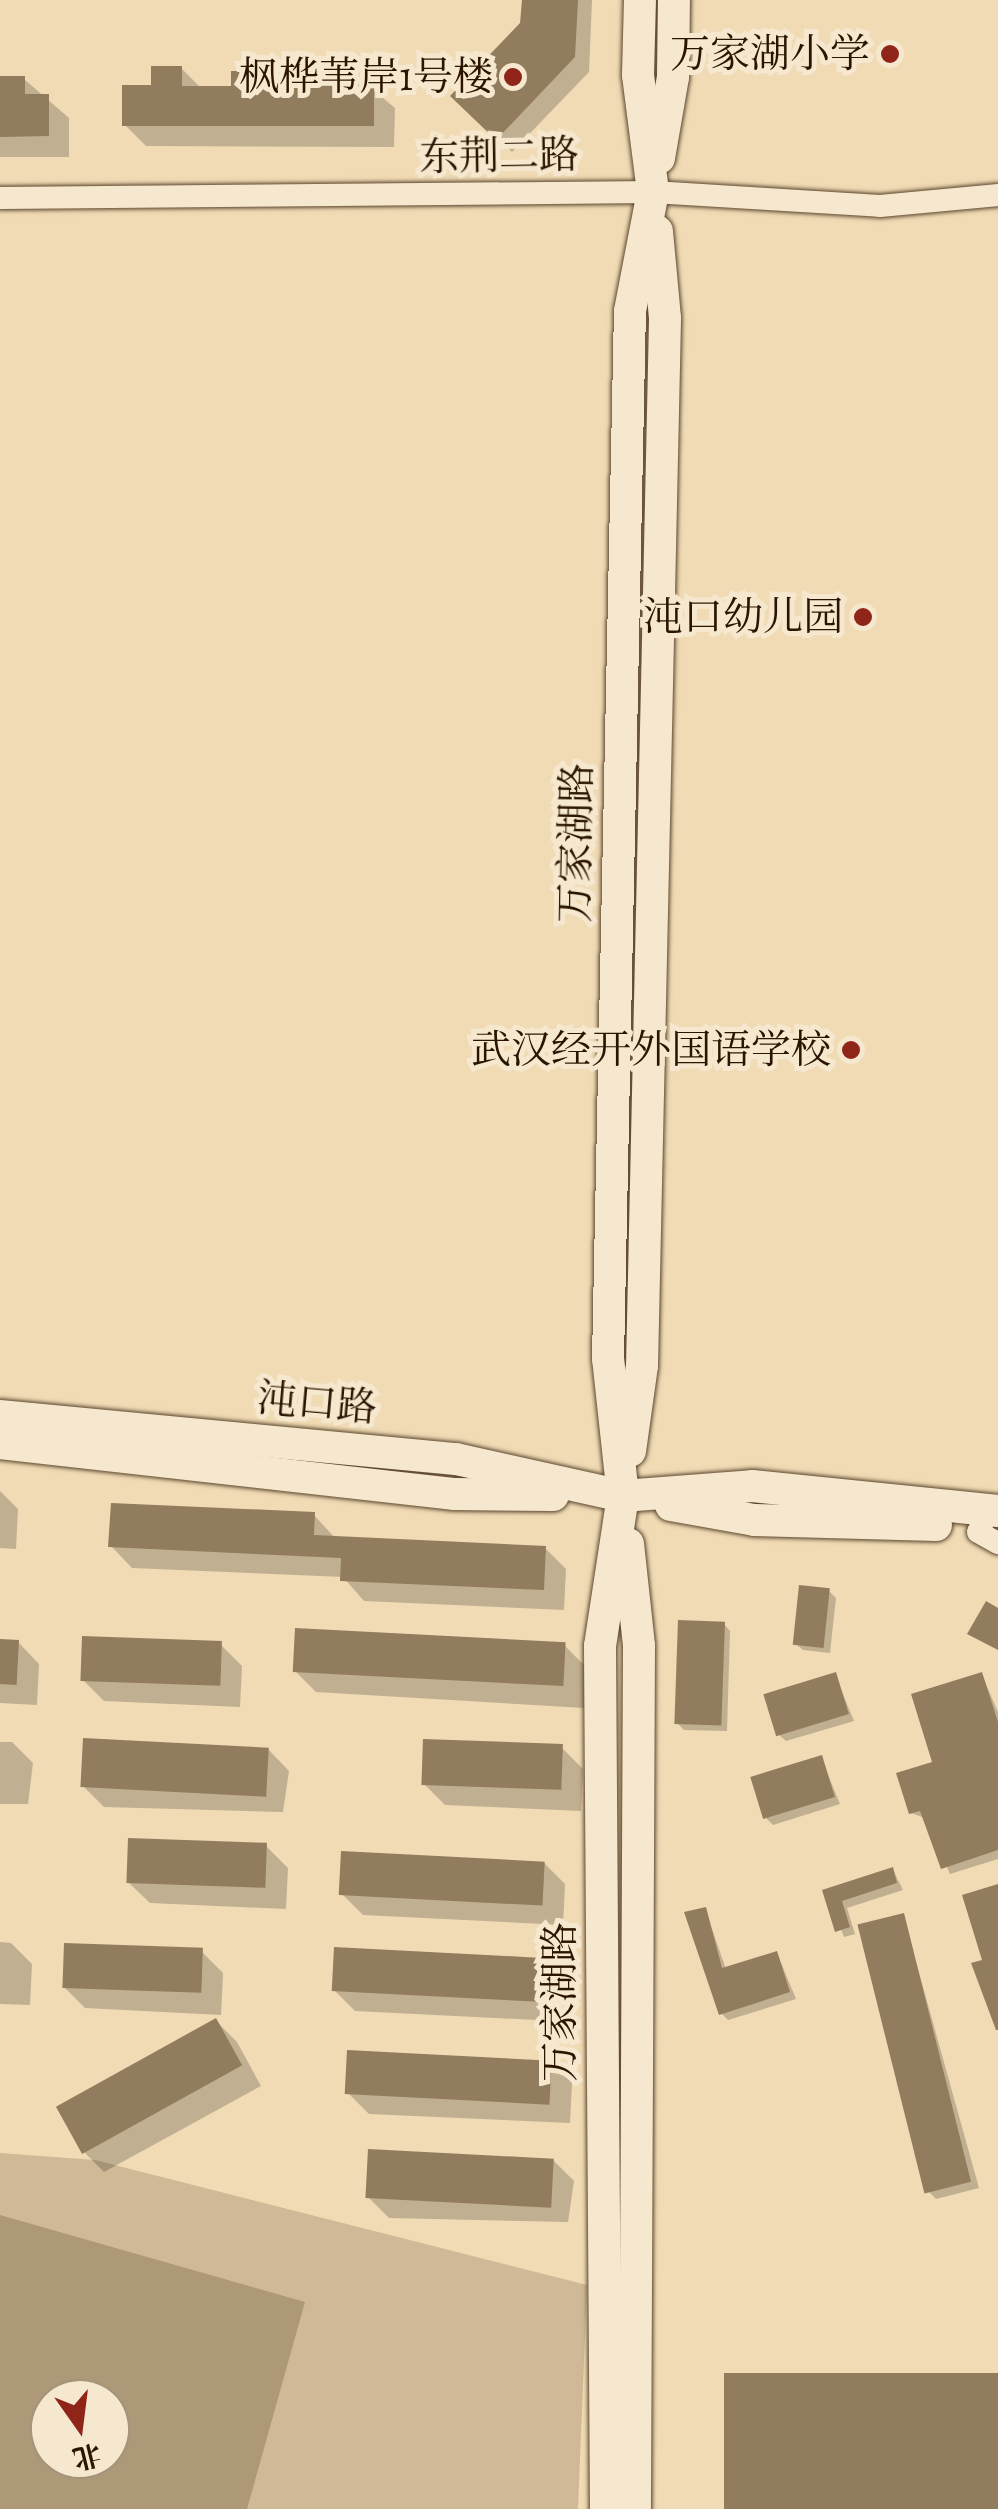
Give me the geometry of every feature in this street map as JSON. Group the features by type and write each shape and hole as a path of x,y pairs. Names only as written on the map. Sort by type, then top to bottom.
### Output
{"main road":[{"name":"万家湖路","path":"606,2509 600,1646 643,1346 666,318 638,74 640,0"},
{"name":"万家湖路","path":"653,192 673,78 674,0"},
{"name":"沌口路","path":"0,1416 456,1459 623,1496"},
{"name":"沌口路","path":"0,1444 455,1494 623,1496 752,1486 992,1526"},
{"name":"万家湖路","path":"623,1496 640,1646 635,2509"}],"street":[{"name":"东荆二路","path":"0,198 653,192 880,206 998,195"}],"shaded area":[{"path":"0,2153 95,2160 587,2285 578,2509 0,2509"},
{"path":"0,2215 305,2302 247,2509 0,2509"}],"building":[{"name":"枫桦苇岸1号楼","path":"522,0 578,0 575,57 496,140 450,96 520,23"},
{"path":"300,63 345,63 344,84 374,84 374,126 122,126 122,85 151,85 151,66 182,66 182,86 231,86 231,71 262,71 262,84 300,84"},
{"path":"0,76 25,76 25,94 49,94 49,136 0,137"},
{"path":"111,1503 315,1512 314,1535 546,1546 544,1590 340,1581 341,1558 108,1547"},
{"path":"799,1585 830,1588 824,1648 793,1645"},
{"path":"986,1601 998,1608 998,1650 967,1634"},
{"path":"678,1620 725,1622 721,1726 674,1724"},
{"path":"295,1628 566,1642 563,1686 293,1672"},
{"path":"82,1636 222,1641 220,1686 80,1681"},
{"path":"0,1639 19,1640 17,1685 0,1684"},
{"path":"836,1672 849,1714 776,1736 763,1694"},
{"path":"982,1672 998,1722 998,1850 941,1869 920,1811 909,1814 896,1773 932,1762 911,1694"},
{"path":"83,1738 269,1748 266,1797 80,1787"},
{"path":"423,1739 563,1744 561,1790 421,1785"},
{"path":"822,1755 835,1797 763,1819 750,1777"},
{"path":"128,1838 267,1843 265,1888 126,1883"},
{"path":"341,1851 545,1862 542,1906 339,1895"},
{"path":"893,1867 897,1883 842,1901 850,1927 835,1932 822,1890"},
{"path":"998,1884 996,2030 971,1963 982,1960 962,1895"},
{"path":"706,1907 722,1968 777,1951 790,1992 719,2015 684,1912"},
{"path":"904,1913 971,2182 924,2193 857,1925"},
{"path":"64,1943 203,1948 201,1993 62,1988"},
{"path":"334,1947 538,1958 535,2002 332,1991"},
{"path":"216,2018 242,2065 82,2154 56,2107"},
{"path":"347,2050 552,2061 549,2105 345,2094"},
{"path":"368,2149 554,2159 551,2208 365,2198"},
{"path":"724,2373 998,2373 998,2509 724,2509"}],"place":[{"name":"万家湖小学","path":"890,54"},
{"name":"枫桦苇岸1号楼","path":"513,77"},
{"name":"沌口幼儿园","path":"863,617"},
{"name":"武汉经开外国语学校","path":"851,1050"}]}
